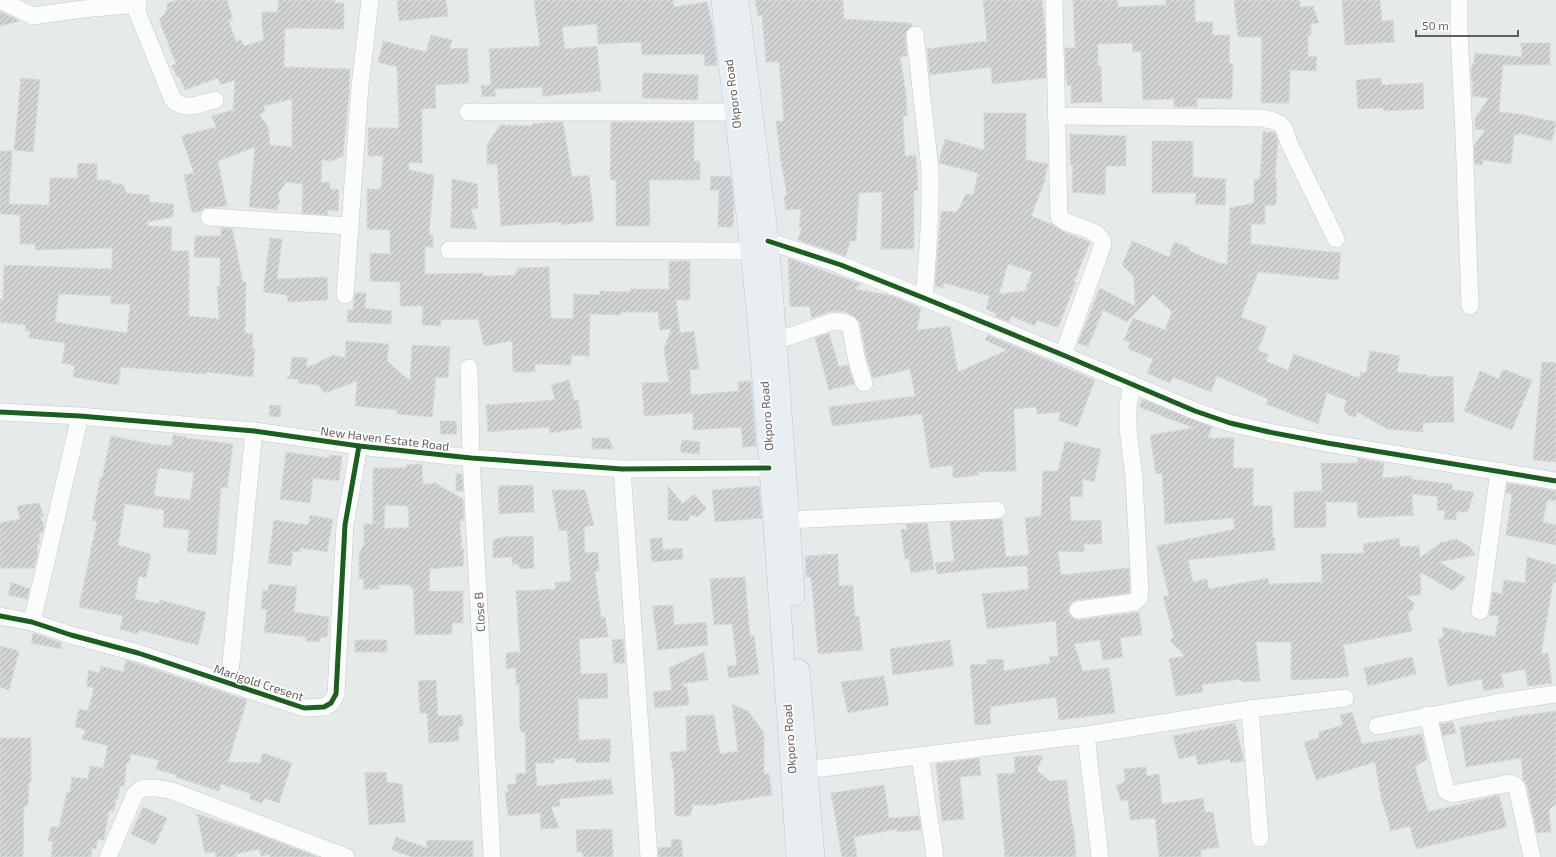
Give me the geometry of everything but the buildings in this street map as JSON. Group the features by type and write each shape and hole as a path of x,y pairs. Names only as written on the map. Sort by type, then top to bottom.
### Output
{"main road":[{"name":"Okporo Road","path":"722,0 734,112 776,341 806,770 814,857"},
{"name":"Okporo Road","path":"738,0 759,246 761,355 797,857"}],"street":[{"path":"0,0 33,16 138,2 137,12 173,100 180,106 187,107 215,100"},
{"path":"345,295 360,86 370,0"},
{"path":"1054,0 1059,217 1063,222 1097,234 1103,239 1103,244 1063,355"},
{"path":"1459,0 1470,306"},
{"path":"915,36 930,176 929,241 924,298"},
{"path":"468,112 734,112"},
{"path":"1056,116 1262,118 1279,122 1284,128 1289,143 1336,239"},
{"path":"209,217 350,226"},
{"path":"449,250 759,246 841,265 1063,355 1195,411 1230,423 1327,443 1556,481"},
{"path":"776,341 831,322 845,322 850,325 857,361 864,383"},
{"name":"Close B","path":"469,368 471,458 492,857"},
{"path":"1078,610 1135,602 1139,598 1140,592 1134,478 1128,429 1128,406 1132,384"},
{"name":"New Haven Estate Road","path":"0,412 80,416 254,431 360,446 471,458 622,469 769,468"},
{"path":"32,622 80,416"},
{"path":"230,683 254,431"},
{"name":"Marigold Cresent","path":"0,616 32,622 71,636 138,653 304,708 324,706 331,703 336,694 345,525 360,446"},
{"path":"622,469 649,857"},
{"path":"1480,611 1499,471"},
{"path":"788,520 997,510"},
{"path":"1377,726 1500,702 1556,694"},
{"path":"806,770 1086,735 1250,709 1345,698"},
{"path":"1250,709 1260,838"},
{"path":"1428,715 1446,791 1452,794 1510,783 1515,785 1517,788 1532,857"},
{"path":"1086,735 1100,857"},
{"path":"920,756 934,857"},
{"path":"108,857 135,794 143,788 156,788 172,791 346,857"}],"cycle path":[{"path":"768,241 841,265 1063,355 1195,411 1230,423 1327,443 1556,481"},
{"path":"0,412 80,416 254,431 359,446 471,458 622,469 769,468"},
{"path":"0,616 32,622 71,635 138,653 304,708 324,707 331,703 336,694 345,525 359,446"}]}
